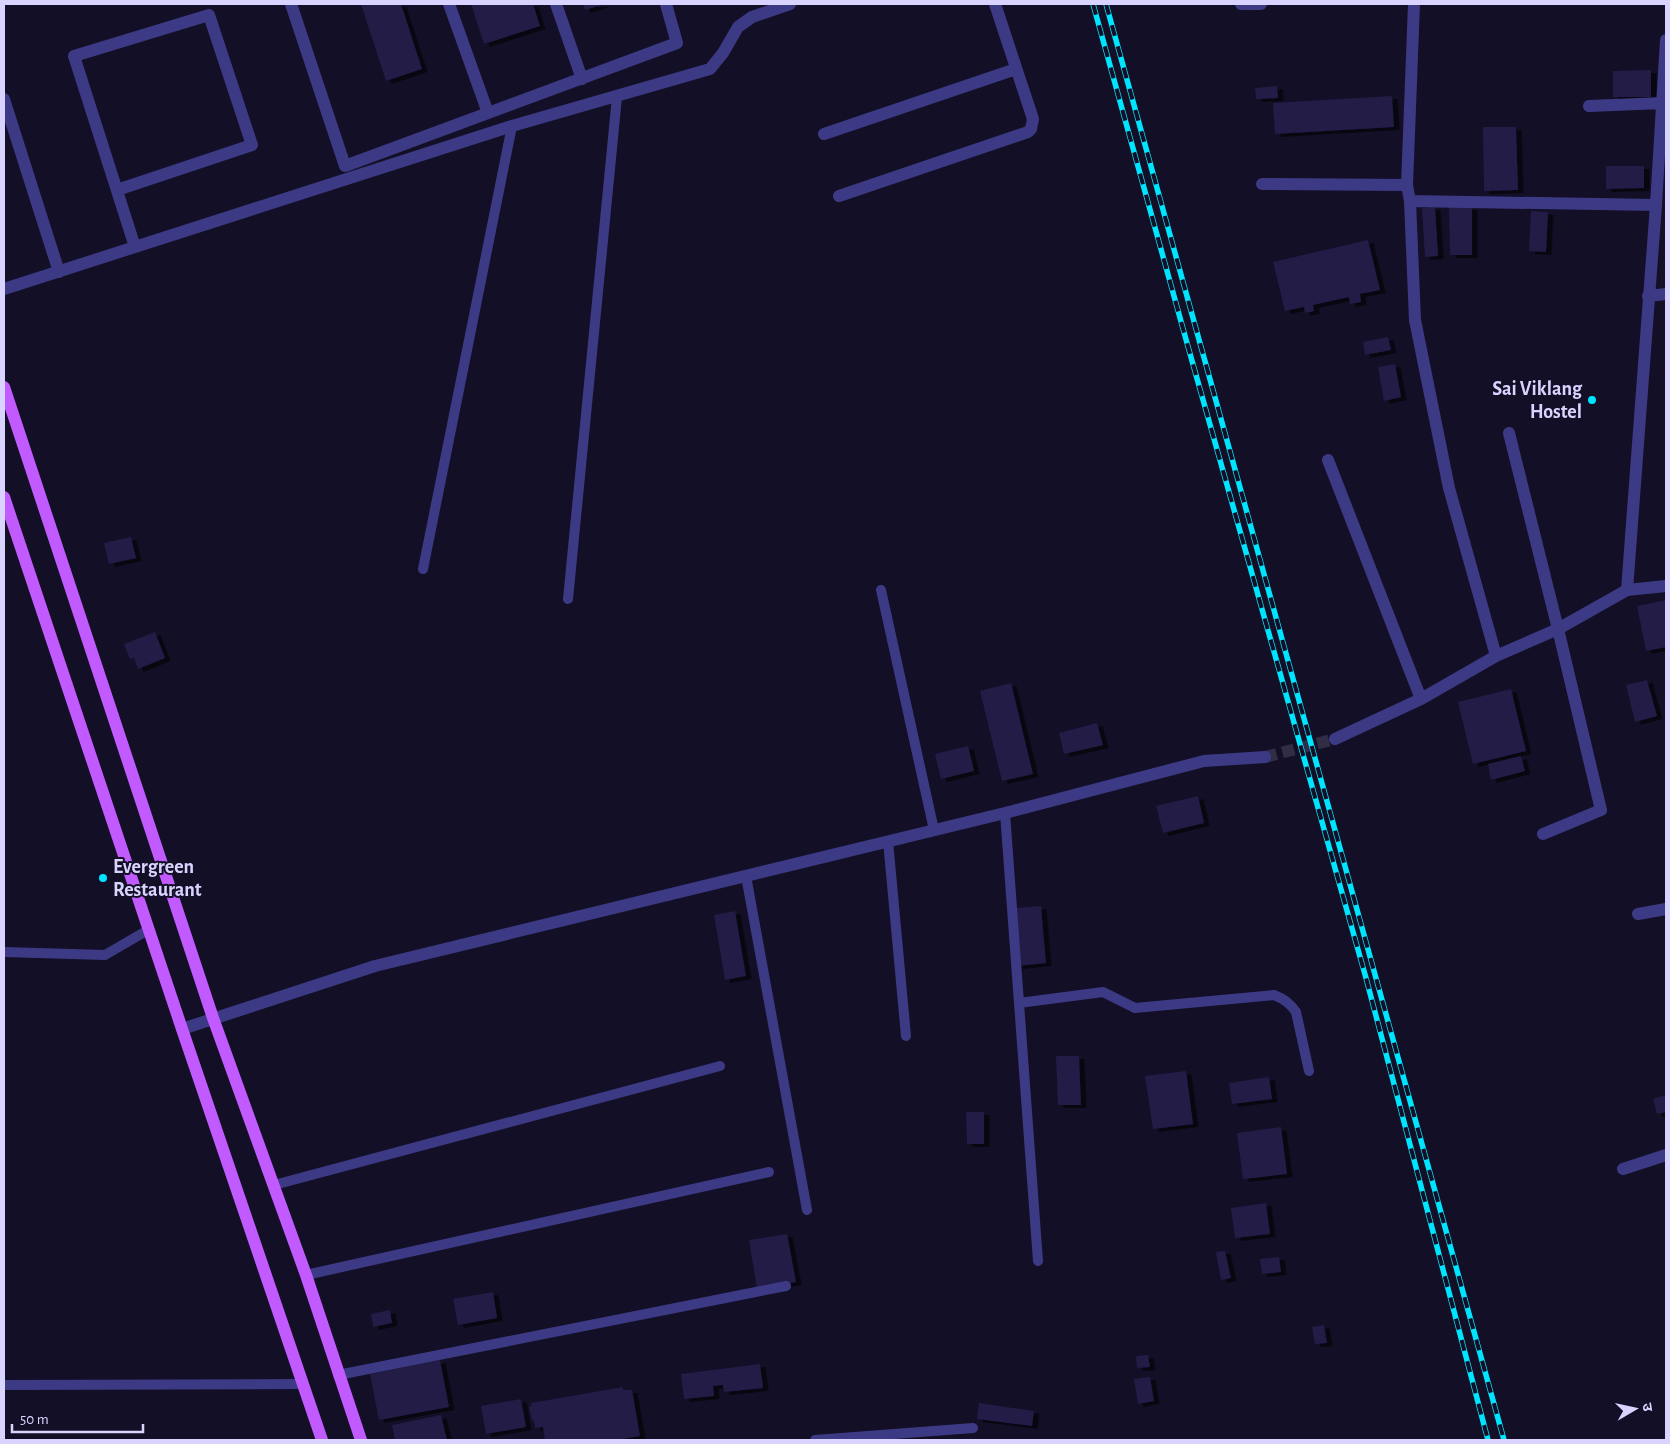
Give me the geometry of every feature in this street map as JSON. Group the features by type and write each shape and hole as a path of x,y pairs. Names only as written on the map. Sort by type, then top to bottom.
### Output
{"main road":[{"path":"4,387 213,1018 306,1275 360,1440"},
{"path":"4,497 148,930 322,1440"}],"street":[{"path":"291,4 345,166 677,43 666,4"},
{"path":"449,4 488,114"},
{"path":"556,4 582,79"},
{"path":"4,290 512,126 710,69 723,53 738,27 752,17 790,4"},
{"path":"838,196 1028,132 1031,129 1032,119 996,4"},
{"path":"1241,4 1260,4"},
{"path":"1414,4 1407,185 1410,201 1415,320 1449,488 1496,656"},
{"path":"117,190 252,145 209,15 74,56 135,247"},
{"path":"1627,590 1648,296 1662,156 1662,103 1666,40"},
{"path":"824,134 1016,69"},
{"path":"4,99 58,272"},
{"path":"1589,106 1662,103"},
{"path":"1262,184 1407,185"},
{"path":"1410,201 1656,205"},
{"path":"1648,296 1666,294"},
{"path":"1509,433 1601,810 1543,834"},
{"path":"1328,460 1421,698"},
{"path":"1335,739 1421,698 1496,656 1558,629 1627,590 1666,586"},
{"path":"182,1029 375,966 1005,813 1204,761 1265,757"},
{"path":"1638,914 1666,909"},
{"path":"1623,1169 1666,1156"}],"lane":[{"path":"568,599 617,97"},
{"path":"423,569 512,126"},
{"path":"881,590 934,830"},
{"path":"1005,813 1038,1261"},
{"path":"888,841 906,1036"},
{"path":"746,876 807,1210"},
{"path":"4,952 105,955 148,930"},
{"path":"1019,1003 1103,992 1134,1008 1274,995 1284,999 1296,1012 1309,1071"},
{"path":"274,1185 720,1066"},
{"path":"306,1275 769,1172"},
{"path":"338,1375 786,1286"},
{"path":"4,1385 303,1384"},
{"path":"815,1440 974,1428"}],"building":[{"path":"361,4 401,4 422,69 386,81"},
{"path":"471,4 533,4 540,26 484,44"},
{"path":"583,4 605,4 585,10"},
{"path":"1651,70 1651,97 1613,97 1613,71"},
{"path":"1277,86 1278,98 1256,99 1255,88"},
{"path":"1392,96 1394,127 1275,134 1273,103"},
{"path":"1483,127 1516,127 1518,190 1484,191"},
{"path":"1606,166 1644,166 1644,188 1606,189"},
{"path":"1435,207 1438,256 1425,257 1422,208"},
{"path":"1449,207 1472,207 1472,255 1450,255"},
{"path":"1531,211 1548,212 1546,252 1529,251"},
{"path":"1368,240 1380,290 1360,294 1361,302 1350,304 1349,297 1313,305 1314,311 1305,313 1304,307 1285,311 1273,262"},
{"path":"1388,337 1391,350 1365,355 1363,342"},
{"path":"1395,364 1401,397 1384,401 1378,367"},
{"path":"131,537 136,558 109,564 104,543"},
{"path":"1666,600 1666,647 1646,651 1637,606"},
{"path":"155,632 165,658 138,669 134,658 130,659 124,644"},
{"path":"1647,680 1657,716 1635,722 1626,685"},
{"path":"1011,683 1033,774 1002,781 980,691"},
{"path":"1511,689 1526,751 1473,764 1458,702"},
{"path":"1097,723 1103,745 1064,754 1059,733"},
{"path":"968,746 974,771 941,779 935,754"},
{"path":"1521,756 1525,771 1491,780 1488,764"},
{"path":"1198,796 1204,823 1163,833 1156,806"},
{"path":"1041,906 1046,963 1017,966 1016,908"},
{"path":"735,911 746,976 725,980 714,915"},
{"path":"1056,1056 1079,1056 1081,1105 1058,1105"},
{"path":"1186,1071 1193,1124 1153,1129 1145,1076"},
{"path":"1269,1077 1272,1099 1232,1104 1229,1083"},
{"path":"1666,1095 1666,1112 1657,1114 1653,1099"},
{"path":"966,1112 984,1112 984,1144 967,1144"},
{"path":"1281,1127 1287,1174 1243,1179 1237,1133"},
{"path":"1266,1203 1270,1234 1235,1238 1231,1208"},
{"path":"787,1234 796,1282 757,1289 749,1240"},
{"path":"1225,1251 1231,1278 1221,1280 1216,1252"},
{"path":"1279,1257 1281,1272 1262,1274 1260,1259"},
{"path":"493,1292 497,1318 458,1325 453,1299"},
{"path":"390,1310 392,1323 373,1327 371,1314"},
{"path":"1324,1325 1327,1343 1315,1344 1312,1327"},
{"path":"1148,1355 1150,1367 1137,1368 1136,1356"},
{"path":"440,1360 449,1407 379,1420 370,1374"},
{"path":"760,1364 763,1388 724,1392 723,1385 713,1386 714,1396 684,1399 681,1374"},
{"path":"1150,1377 1154,1401 1138,1404 1134,1379"},
{"path":"623,1387 623,1390 632,1390 640,1436 617,1440 545,1440 543,1427 535,1428 534,1420 532,1421 529,1407 531,1403"},
{"path":"521,1399 526,1427 486,1434 481,1406"},
{"path":"979,1403 1034,1411 1032,1426 977,1419"},
{"path":"441,1415 447,1440 395,1440 392,1425"}],"tunnel":[{"path":"1265,757 1335,739"}],"railway":[{"path":"1093,4 1366,978 1488,1440"},
{"path":"1106,4 1504,1440"}],"place":[{"name":"Sai Viklang Hostel","path":"1592,400"},
{"name":"Evergreen Restaurant","path":"103,878"}]}
